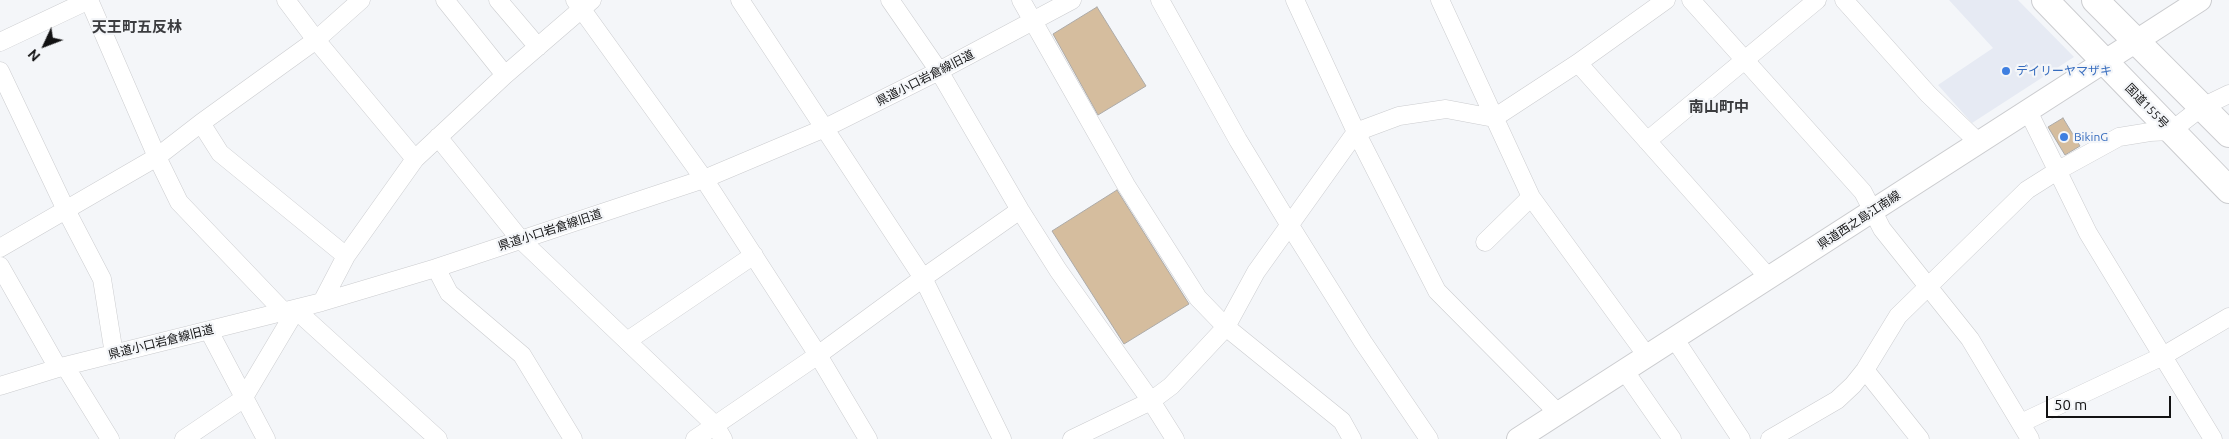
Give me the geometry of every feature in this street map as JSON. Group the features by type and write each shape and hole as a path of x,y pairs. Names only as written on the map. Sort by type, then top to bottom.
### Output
{"highway":[{"name":"国道155号","path":"2045,0 2229,190"},
{"path":"2095,0 2229,134"}],"main road":[{"name":"県道西之島江南線","path":"1518,439 2200,0"}],"street":[{"path":"0,42 89,0 179,202 290,311 438,439"},
{"path":"286,0 316,40 415,159"},
{"path":"0,248 158,157 201,123 316,40 361,0"},
{"path":"445,0 505,75"},
{"path":"498,0 538,47"},
{"path":"740,0 923,278 1002,439"},
{"path":"890,0 939,72 1020,210 1058,270 1152,401 1175,439"},
{"path":"1021,0 1126,184 1198,298 1226,327 1342,421 1352,439"},
{"name":"県道小口岩倉線旧道","path":"0,386 61,367 322,302 436,268 704,179 825,128 939,72 1072,0"},
{"path":"1160,0 1238,140 1289,224 1364,342 1429,439"},
{"path":"1295,0 1356,132 1437,291 1558,413"},
{"path":"1440,0 1531,197 1646,356"},
{"path":"1072,439 1152,401 1172,386 1226,327 1256,272 1356,132 1399,116 1446,108 1494,118 1578,63 1666,0"},
{"path":"1690,0 1863,192 1882,229 1970,340 2030,439"},
{"path":"1647,141 1746,61 1817,0"},
{"path":"1844,0 1928,94 1979,143"},
{"path":"322,302 346,256 415,159 505,75 538,47 583,3 754,255 818,355 868,439"},
{"path":"1578,63 1769,278"},
{"path":"0,71 66,210 102,279 114,354"},
{"path":"1770,439 1837,400 1853,385 1865,370 1898,316 2027,190 2119,137 2170,131 2202,107 2229,94"},
{"path":"2028,111 2088,232 2213,439"},
{"path":"201,123 220,153 346,256"},
{"path":"438,137 520,239 719,432"},
{"path":"1485,242 1531,197"},
{"path":"696,439 719,432 818,355 1020,210"},
{"path":"627,341 754,255"},
{"path":"0,266 61,367 110,439"},
{"path":"436,268 449,293 522,355 573,439"},
{"path":"184,439 243,399 290,311"},
{"path":"2021,423 2162,356 2229,317"},
{"path":"209,330 243,399 266,439"},
{"path":"1674,338 1741,439"},
{"path":"1624,370 1672,439"},
{"path":"1865,370 1920,439"}],"shaded area":[{"name":"デイリーヤマザキ","path":"1949,0 2018,0 2074,57 1972,123 1938,85 1993,48"}],"building":[{"path":"1097,7 1146,86 1098,115 1053,34"},
{"name":"BikinG","path":"2063,118 2080,146 2065,155 2048,127"},
{"path":"1117,190 1189,304 1124,344 1052,231"}],"place":[{"name":"デイリーヤマザキ","path":"2006,71"},
{"name":"BikinG","path":"2064,137"}],"district":[{"name":"天王町五反林","path":"137,27"},
{"name":"南山町中","path":"1719,107"}]}
